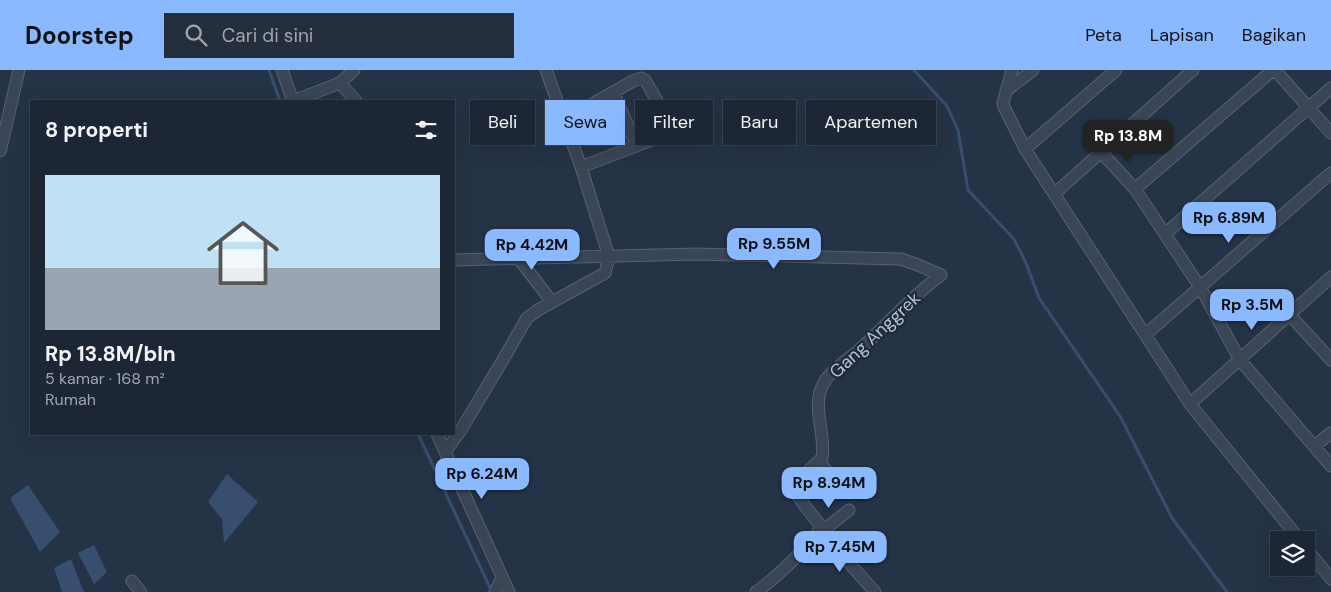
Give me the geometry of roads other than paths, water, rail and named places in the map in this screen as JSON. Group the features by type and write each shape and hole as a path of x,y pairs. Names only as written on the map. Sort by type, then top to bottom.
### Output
{"street":[{"path":"1,143 6,103 19,70"},
{"path":"282,70 293,100"},
{"path":"296,100 340,83 354,70"},
{"path":"546,70 557,100"},
{"path":"1012,70 1003,103 1005,111 1025,149 1190,404 1293,531"},
{"path":"1007,90 1033,70"},
{"path":"1025,149 1116,70"},
{"path":"1054,194 1193,70"},
{"path":"1135,189 1274,70 1331,133"},
{"path":"581,167 670,133 672,128 645,80 638,78 599,100"},
{"path":"340,83 355,100"},
{"path":"1165,234 1331,88"},
{"path":"613,92 637,146"},
{"path":"445,452 475,406 526,318 605,273 609,256 573,145"},
{"path":"1101,152 1135,189 1200,287 1240,360 1331,466"},
{"path":"1145,335 1331,173"},
{"name":"Gang Anggrek","path":"609,256 696,254 901,260 941,275 827,378 820,389 819,402 823,454 821,460"},
{"path":"455,260 609,256"},
{"path":"520,259 552,302"},
{"path":"1190,404 1331,277"},
{"path":"1289,314 1331,360"},
{"path":"1314,446 1331,433"},
{"path":"437,435 498,586 509,592"},
{"path":"821,460 792,487 821,528"},
{"path":"756,592 765,586 813,540 821,528 829,526 849,510"},
{"path":"813,540 833,545 875,592"},
{"path":"1315,559 1331,579"},
{"path":"132,581 141,592"}],"lane":[{"path":"821,460 846,490"}],"water":[{"path":"227,474 258,502 224,543 222,519 208,502"},
{"path":"28,485 60,532 40,552 10,498"},
{"path":"94,545 107,572 94,584 78,553"},
{"path":"71,559 84,592 62,592 54,568"}],"waterway":[{"path":"269,70 280,100"},
{"path":"914,70 947,106 958,130 968,190 1014,239 1026,263 1039,298 1120,416 1172,518 1227,592"},
{"path":"418,435 492,592"}]}
